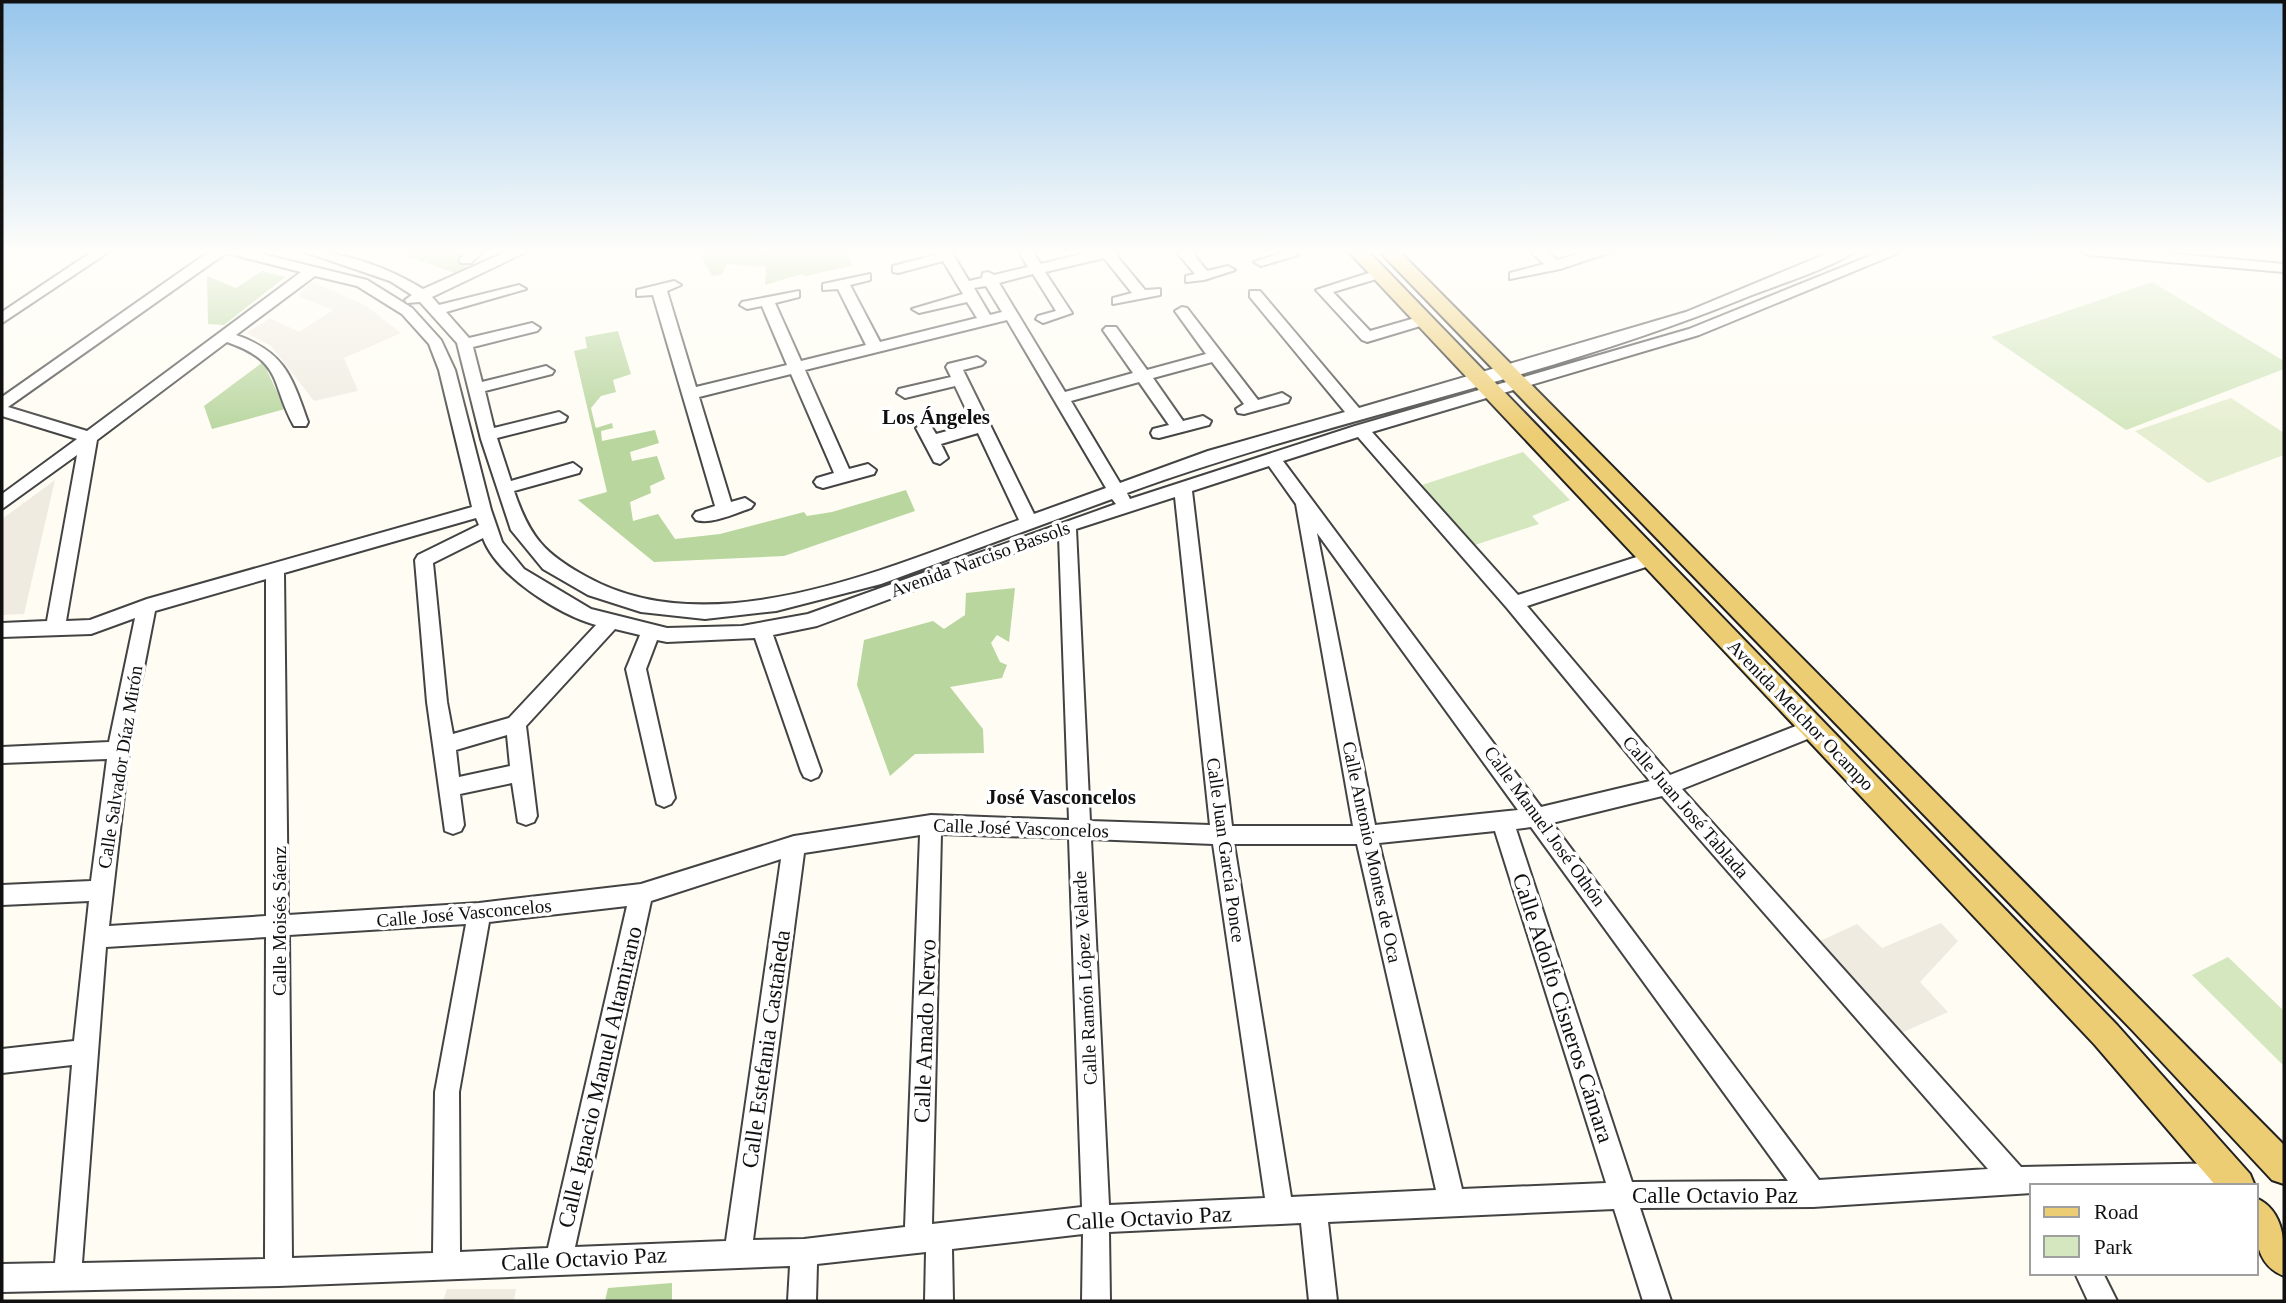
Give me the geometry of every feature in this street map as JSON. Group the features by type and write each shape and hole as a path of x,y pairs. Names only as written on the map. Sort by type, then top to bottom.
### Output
{"main road":[{"name":"Avenida Melchor Ocampo","path":"1416,312 1422,321 1498,382 1649,559 1751,662 2106,1035 2235,1181"},
{"name":"Avenida Melchor Ocampo","path":"1430,312 1498,382 1781,650 2284,1168"},
{"path":"1751,662 1781,650"},
{"path":"2258,1218 2284,1259"}],"street":[{"path":"2,404 133,312"},
{"path":"2,503 257,312"},
{"name":"Avenida Narciso Bassols","path":"405,312 429,335 440,352 485,519 494,544 518,574 586,615 667,635 762,629 810,621 964,556 1029,522 1214,455 1359,423 1498,382 1694,332 1744,312"},
{"name":"Avenida Narciso Bassols","path":"438,312 465,344 488,435 517,526 549,564 595,590 641,605 705,612 776,604 875,579 1067,526 1273,460 1359,423"},
{"path":"672,312 690,394 725,510"},
{"path":"772,312 844,477"},
{"path":"852,312 874,348"},
{"path":"981,312 986,320"},
{"path":"1043,319 1064,312"},
{"path":"1182,312 1178,313 1216,356 1249,408 1282,398"},
{"name":"Calle Juan José Tablada","path":"1269,312 1359,423 1514,603 1666,786 2031,1182"},
{"path":"1343,312 1367,337 1422,321"},
{"name":"Avenida Narciso Bassols","path":"1498,382 1699,312"},
{"path":"690,394 1011,314 1127,507"},
{"path":"465,344 533,330"},
{"path":"1110,331 1180,427"},
{"path":"225,336 267,352 280,369 300,422"},
{"path":"1061,398 1216,356"},
{"path":"977,362 954,367 1029,522"},
{"path":"476,388 546,371"},
{"path":"906,393 961,380"},
{"path":"2,411 89,437"},
{"path":"488,435 559,418"},
{"path":"1159,433 1203,421"},
{"path":"940,458 928,435 984,426"},
{"path":"55,628 89,437"},
{"name":"Calle Manuel José Othón","path":"1273,460 1539,817 1813,1194"},
{"path":"505,488 573,469"},
{"path":"823,482 868,470"},
{"name":"Calle Juan García Ponce","path":"1183,489 1222,835 1280,1211"},
{"name":"Calle Antonio Montes de Oca","path":"1302,499 1366,835 1452,1203"},
{"path":"702,516 745,505"},
{"path":"2,630 91,627 147,606 485,519"},
{"path":"453,825 445,745 437,702 424,560 485,519"},
{"name":"Calle Ramón López Velarde","path":"1067,526 1096,1219 1096,1301"},
{"path":"1514,603 1649,559"},
{"name":"Calle Moisés Sáenz","path":"275,571 279,1272"},
{"name":"Calle Salvador Díaz Mirón","path":"68,1276 83,1052 102,890 119,750 147,606"},
{"path":"445,745 516,724 611,621"},
{"path":"762,629 811,771"},
{"path":"651,631 636,669 664,798"},
{"path":"516,724 526,816"},
{"name":"Calle José Vasconcelos","path":"97,937 279,928 479,913 641,894 794,845 931,824 1222,835 1366,835 1503,822 1539,817 1666,786 1813,728"},
{"path":"2,755 119,750"},
{"path":"450,788 521,772"},
{"name":"Calle Adolfo Cisneros Cámara","path":"1503,822 1657,1301"},
{"name":"Calle Amado Nervo","path":"931,824 928,1236 939,1301"},
{"name":"Calle Estefania Castañeda","path":"738,1253 794,845"},
{"path":"2,895 102,890"},
{"name":"Calle Ignacio Manuel Altamirano","path":"559,1260 641,894"},
{"path":"446,1266 447,1092 479,913"},
{"path":"2,1061 83,1052"},
{"name":"Calle Octavio Paz","path":"2,1278 279,1272 804,1252 1096,1219 1623,1195 1813,1194 2031,1182 2235,1181"},
{"path":"1313,1209 1323,1301"},
{"path":"802,1301 804,1252"},
{"path":"2089,1275 2104,1301"}],"green space":[{"path":"208,312 241,312 224,325 208,324"},
{"path":"2065,312 2202,312 2284,361 2284,369 2126,430 1991,337"},
{"path":"618,331 631,374 613,380 616,392 601,396 591,408 595,425 596,428 612,423 613,428 601,431 602,441 655,430 659,443 630,452 632,461 657,456 665,479 650,486 651,493 630,502 633,521 658,514 675,539 720,534 804,512 807,516 832,512 906,490 915,511 784,556 654,562 578,500 607,492 574,351 587,348 585,337"},
{"path":"263,362 285,409 212,429 204,406"},
{"path":"2231,398 2284,433 2284,455 2208,483 2135,431"},
{"path":"1523,452 1570,500 1532,516 1539,524 1475,545 1422,485"},
{"path":"1015,588 1009,642 997,635 991,643 1000,662 1007,665 1002,678 950,687 983,729 984,753 915,754 890,776 857,685 864,640 933,621 944,629 965,615 966,593"},
{"path":"2228,957 2284,1011 2284,1066 2192,975"},
{"path":"672,1283 672,1301 605,1301 608,1288"}],"shaded area":[{"path":"330,312 374,312 401,333 344,358 358,391 314,401 271,346 246,333 270,318 299,332"},
{"path":"55,480 24,614 2,615 2,519"},
{"path":"1941,923 1958,941 1920,982 1948,1012 1897,1035 1820,941 1857,924 1882,948"},
{"path":"447,1289 516,1289 514,1301 443,1301"}],"district":[{"name":"Los Ángeles","path":"936,417"},
{"name":"José Vasconcelos","path":"1061,797"}]}
